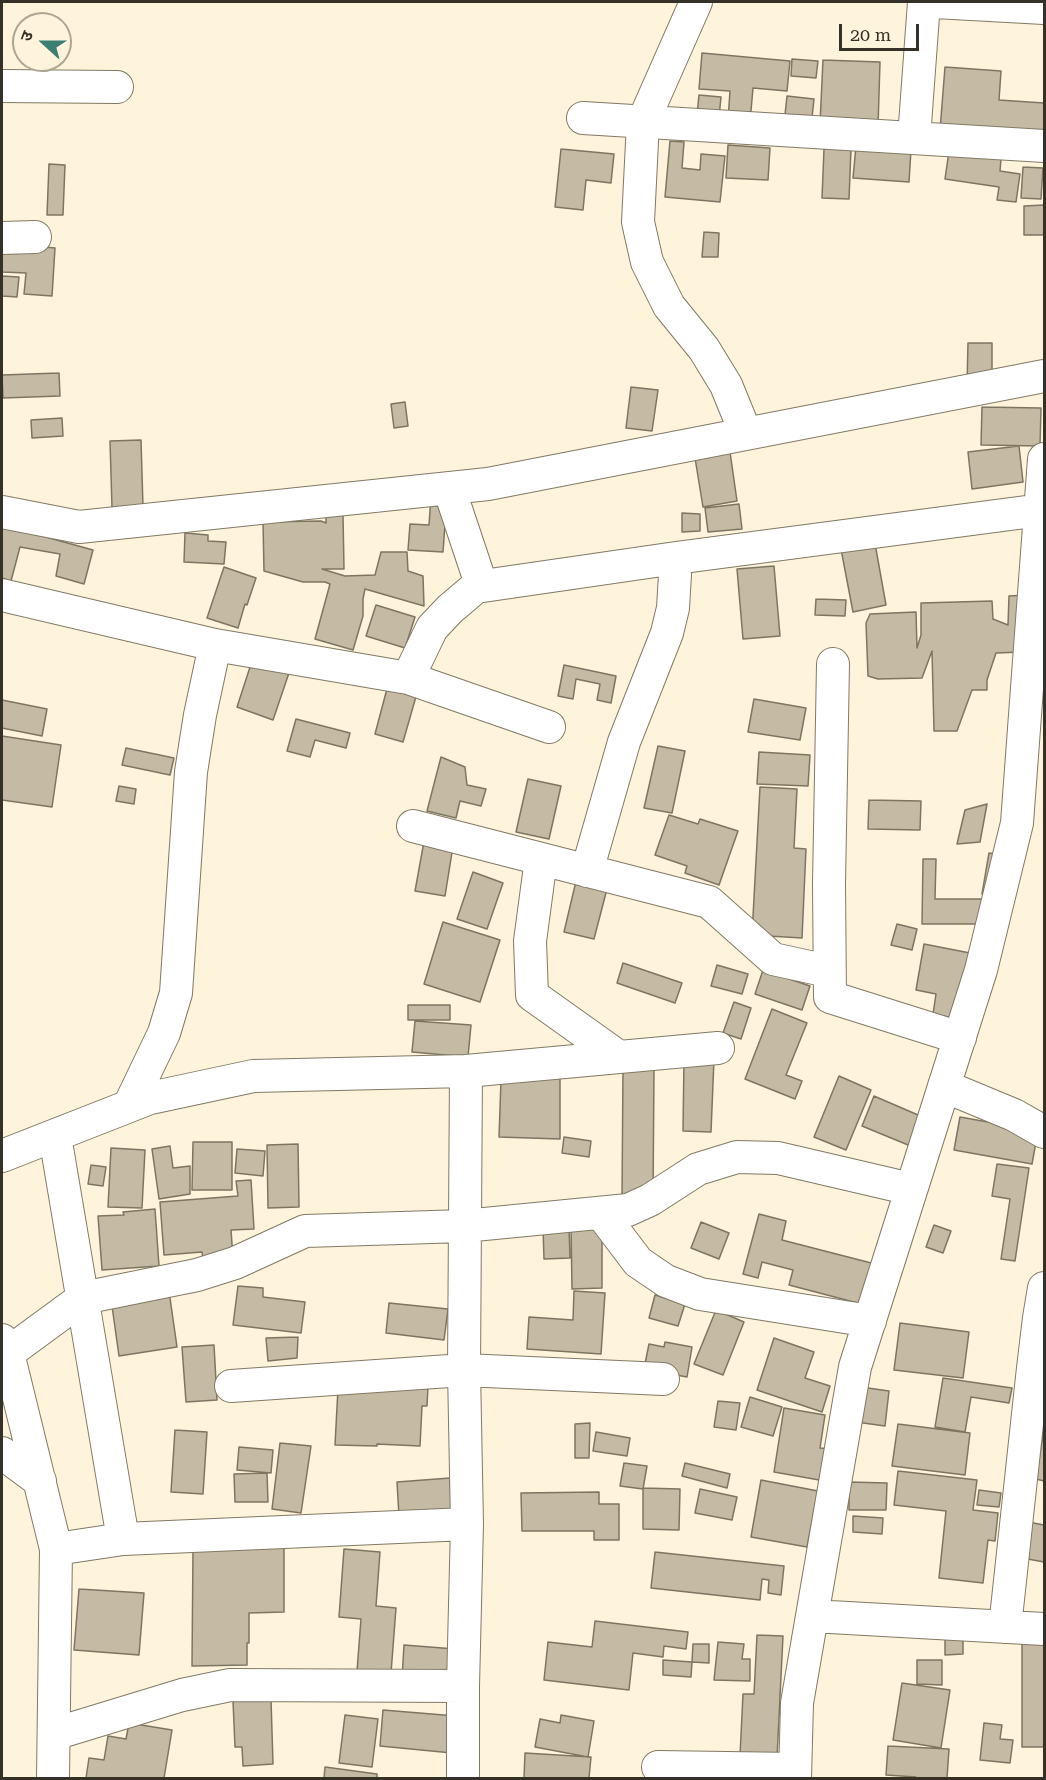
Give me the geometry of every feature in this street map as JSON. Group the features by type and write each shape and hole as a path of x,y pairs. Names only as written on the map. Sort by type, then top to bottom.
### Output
{"street":[{"path":"696,2 644,122 638,222 647,262 669,306 704,349 726,385 746,434"},
{"path":"914,138 924,2"},
{"path":"935,2 1044,8"},
{"path":"2,86 117,87"},
{"path":"583,118 1044,146"},
{"path":"2,238 35,237"},
{"path":"2,512 79,527 488,484 1044,376"},
{"path":"476,587 676,558 1043,484 1033,772 1017,823 981,970 855,1367 797,1703 795,1774 658,1767"},
{"path":"408,678 432,628 450,609 481,584 449,488"},
{"path":"587,871 624,742 667,633 673,608 676,558"},
{"path":"2,596 215,645 408,678 549,727"},
{"path":"129,1106 164,1033 176,993 191,772 215,645"},
{"path":"833,664 828,971 830,997 960,1038"},
{"path":"413,826 709,902 773,959 828,971"},
{"path":"541,859 530,941 532,995 619,1057"},
{"path":"2,1156 150,1098 252,1076 466,1071 718,1048"},
{"path":"463,1779 467,1524 464,1370 466,1071"},
{"path":"944,1086 1014,1115 1044,1132"},
{"path":"55,1136 123,1539"},
{"path":"53,1779 56,1549 5,1346 83,1298 207,1272 236,1263 305,1231 464,1226 628,1210 650,1200 698,1169 737,1157 778,1158 911,1189"},
{"path":"601,1213 638,1262 666,1281 700,1294 870,1321"},
{"path":"1005,1627 1044,1288"},
{"path":"231,1386 464,1370 663,1379"},
{"path":"2,1453 40,1481"},
{"path":"56,1549 123,1539 467,1524"},
{"path":"812,1616 1044,1629"},
{"path":"54,1734 182,1695 230,1685 463,1686"}],"building":[{"path":"702,53 790,61 787,91 753,88 750,122 728,120 730,91 699,89"},
{"path":"792,59 818,61 816,78 791,76"},
{"path":"823,60 880,62 878,127 820,124"},
{"path":"945,67 1001,71 999,100 1044,103 1044,136 940,130"},
{"path":"699,95 721,97 719,117 697,115"},
{"path":"787,96 814,99 811,127 784,124"},
{"path":"670,141 684,142 682,168 700,170 701,154 725,156 720,202 665,197"},
{"path":"728,145 770,148 768,180 726,178"},
{"path":"856,146 911,150 909,182 853,178"},
{"path":"561,149 614,154 611,183 586,180 583,210 555,207"},
{"path":"824,149 851,149 849,199 822,198"},
{"path":"949,151 1001,159 1000,171 1020,174 1016,202 997,200 999,187 945,179"},
{"path":"49,164 65,165 63,215 47,215"},
{"path":"1023,167 1043,168 1041,199 1021,198"},
{"path":"1044,205 1044,235 1024,235 1024,206"},
{"path":"704,232 719,233 718,257 702,257"},
{"path":"2,246 55,248 52,296 24,294 26,273 2,272"},
{"path":"2,276 19,277 17,297 2,296"},
{"path":"968,343 992,343 992,385 967,384"},
{"path":"59,373 60,396 3,398 2,375"},
{"path":"631,387 658,390 652,431 626,428"},
{"path":"405,402 408,426 394,428 391,404"},
{"path":"982,407 1041,408 1040,446 981,445"},
{"path":"62,418 63,436 32,438 31,420"},
{"path":"141,440 143,507 112,508 110,441"},
{"path":"1019,446 1023,482 972,489 968,452"},
{"path":"730,452 737,501 703,507 695,458"},
{"path":"431,496 447,497 443,552 408,550 410,524 429,525"},
{"path":"739,504 742,529 708,532 705,508"},
{"path":"682,513 700,514 700,531 682,532"},
{"path":"326,515 343,515 344,569 322,569 345,576 375,575 381,552 407,552 408,571 423,576 424,606 365,589 363,616 353,650 315,639 330,584 303,582 264,571 263,522 321,521 326,523"},
{"path":"2,525 93,550 84,584 56,576 60,554 20,547 11,581 2,578"},
{"path":"185,533 208,535 208,541 226,542 224,564 184,562"},
{"path":"874,538 886,605 853,612 840,544"},
{"path":"774,566 780,636 743,639 737,569"},
{"path":"224,567 256,578 238,628 207,618"},
{"path":"1026,595 1023,652 996,653 987,680 987,690 972,690 957,731 934,731 932,651 922,678 878,679 868,676 866,623 870,614 916,612 917,648 921,635 921,603 992,601 993,619 1008,625 1009,596"},
{"path":"816,599 846,600 845,616 815,615"},
{"path":"376,605 415,617 405,648 366,636"},
{"path":"253,658 290,670 273,720 237,707"},
{"path":"564,665 616,676 611,703 597,700 600,684 576,679 573,699 558,696"},
{"path":"388,685 417,693 403,742 375,734"},
{"path":"754,699 806,708 800,740 748,732"},
{"path":"2,700 47,709 42,736 2,728"},
{"path":"296,719 350,733 346,748 315,740 310,757 287,751"},
{"path":"2,736 61,745 52,807 2,800"},
{"path":"658,746 685,751 672,813 644,808"},
{"path":"126,748 174,758 170,775 122,765"},
{"path":"759,752 810,755 808,786 757,784"},
{"path":"441,757 465,767 467,785 486,789 481,806 460,801 456,818 427,811"},
{"path":"528,779 561,786 549,839 516,832"},
{"path":"119,786 136,789 134,804 116,801"},
{"path":"760,787 797,789 794,848 806,849 802,938 752,935"},
{"path":"869,800 921,801 920,830 868,829"},
{"path":"987,804 980,842 957,844 965,810"},
{"path":"669,815 698,824 700,819 738,831 719,885 685,873 687,866 655,855"},
{"path":"425,836 454,840 445,896 415,891"},
{"path":"989,853 1004,855 998,897 982,894"},
{"path":"923,859 936,859 935,899 991,899 991,924 922,924"},
{"path":"473,872 503,883 487,929 457,919"},
{"path":"577,877 608,885 594,939 564,932"},
{"path":"443,922 500,940 480,1002 424,984"},
{"path":"897,924 917,929 912,950 891,945"},
{"path":"924,944 970,953 958,1019 933,1014 936,994 916,990"},
{"path":"623,963 682,983 675,1003 617,983"},
{"path":"717,965 748,974 742,994 711,986"},
{"path":"763,970 810,986 802,1010 755,994"},
{"path":"734,1002 751,1008 741,1039 723,1033"},
{"path":"408,1005 450,1005 450,1020 408,1020"},
{"path":"772,1009 807,1023 786,1075 802,1081 795,1099 745,1079"},
{"path":"415,1021 471,1025 468,1057 412,1052"},
{"path":"684,1058 714,1059 711,1132 683,1131"},
{"path":"623,1069 654,1069 653,1198 622,1198"},
{"path":"839,1076 871,1090 846,1150 814,1137"},
{"path":"524,1077 560,1078 560,1139 499,1137 501,1081 524,1082"},
{"path":"874,1096 925,1118 913,1147 862,1126"},
{"path":"960,1117 1038,1131 1032,1164 954,1150"},
{"path":"564,1137 591,1141 589,1157 562,1153"},
{"path":"193,1142 232,1142 232,1190 192,1190"},
{"path":"298,1144 299,1207 268,1208 267,1145"},
{"path":"170,1146 173,1168 190,1166 190,1194 159,1199 152,1149"},
{"path":"111,1148 145,1150 142,1208 108,1207"},
{"path":"237,1149 265,1151 263,1176 235,1173"},
{"path":"997,1164 1029,1168 1015,1261 1001,1259 1010,1199 992,1196"},
{"path":"91,1165 106,1167 103,1186 88,1184"},
{"path":"251,1180 254,1229 231,1230 233,1258 203,1260 202,1252 164,1255 160,1202 238,1196 236,1181"},
{"path":"155,1209 159,1266 102,1270 98,1216 124,1215 123,1212"},
{"path":"759,1214 786,1221 782,1240 879,1265 869,1306 789,1285 793,1270 762,1262 758,1278 743,1274"},
{"path":"701,1222 729,1233 719,1259 691,1248"},
{"path":"571,1225 602,1225 602,1288 572,1289"},
{"path":"934,1225 951,1231 943,1253 926,1247"},
{"path":"569,1227 570,1258 544,1259 543,1228"},
{"path":"238,1286 263,1288 263,1297 305,1302 301,1333 233,1325"},
{"path":"169,1291 177,1347 119,1356 111,1299"},
{"path":"574,1291 605,1293 601,1354 527,1349 529,1317 573,1320"},
{"path":"655,1295 685,1304 678,1326 649,1318"},
{"path":"389,1303 448,1309 444,1340 386,1333"},
{"path":"716,1310 744,1322 723,1375 694,1364"},
{"path":"900,1323 969,1332 963,1378 894,1370"},
{"path":"298,1337 297,1358 268,1361 266,1338"},
{"path":"774,1338 814,1352 805,1378 830,1386 822,1412 757,1390"},
{"path":"665,1342 692,1347 687,1377 644,1369 649,1344 664,1347"},
{"path":"214,1345 217,1400 186,1402 182,1347"},
{"path":"943,1378 1012,1388 1009,1403 971,1397 965,1432 935,1427"},
{"path":"428,1386 427,1406 422,1406 420,1446 335,1445 338,1388"},
{"path":"861,1387 889,1391 885,1426 856,1422"},
{"path":"750,1397 782,1407 773,1436 741,1427"},
{"path":"718,1401 740,1403 736,1430 714,1427"},
{"path":"784,1408 825,1415 820,1448 830,1449 825,1481 774,1472"},
{"path":"590,1423 589,1458 575,1458 575,1424"},
{"path":"898,1424 970,1433 965,1475 892,1466"},
{"path":"1044,1428 1044,1481 1036,1479"},
{"path":"175,1430 207,1432 203,1494 171,1492"},
{"path":"596,1432 630,1438 627,1456 593,1451"},
{"path":"280,1443 311,1446 301,1513 272,1509"},
{"path":"239,1447 273,1450 271,1473 237,1470"},
{"path":"624,1463 647,1466 643,1489 620,1486"},
{"path":"685,1463 730,1474 727,1488 682,1476"},
{"path":"898,1471 977,1480 973,1510 998,1513 995,1541 988,1540 983,1583 939,1578 946,1511 894,1505"},
{"path":"267,1473 268,1502 235,1502 234,1474"},
{"path":"450,1478 452,1513 399,1516 397,1482"},
{"path":"761,1480 818,1491 807,1547 751,1537"},
{"path":"849,1482 887,1483 886,1510 849,1510"},
{"path":"643,1488 680,1489 679,1530 643,1529"},
{"path":"700,1489 737,1497 732,1520 695,1513"},
{"path":"979,1490 1001,1493 999,1507 977,1505"},
{"path":"599,1492 599,1504 619,1504 619,1540 594,1540 594,1531 522,1531 521,1493"},
{"path":"853,1516 883,1518 882,1534 853,1532"},
{"path":"1023,1521 1044,1525 1044,1562 1017,1557"},
{"path":"284,1543 284,1612 249,1613 247,1665 192,1666 193,1548"},
{"path":"344,1549 380,1552 376,1606 396,1608 391,1673 357,1671 361,1619 339,1617"},
{"path":"655,1552 784,1566 781,1595 768,1593 769,1580 762,1579 760,1600 651,1588"},
{"path":"79,1589 144,1593 139,1655 74,1650"},
{"path":"595,1621 688,1632 686,1649 664,1646 663,1657 633,1653 629,1690 544,1680 548,1642 592,1647"},
{"path":"757,1635 783,1636 777,1758 740,1756 743,1694 754,1694"},
{"path":"945,1637 963,1637 963,1654 945,1655"},
{"path":"718,1642 744,1644 742,1659 750,1659 750,1681 714,1680"},
{"path":"1044,1642 1044,1747 1022,1747 1022,1643"},
{"path":"693,1644 709,1644 709,1663 692,1662"},
{"path":"404,1645 455,1649 453,1681 402,1679"},
{"path":"663,1660 692,1662 691,1677 663,1675"},
{"path":"917,1660 942,1660 942,1685 917,1684"},
{"path":"902,1683 950,1690 941,1748 893,1740"},
{"path":"271,1699 273,1764 243,1766 242,1747 235,1747 233,1701"},
{"path":"383,1710 456,1716 452,1753 380,1746"},
{"path":"345,1715 378,1719 372,1767 339,1763"},
{"path":"561,1715 594,1721 588,1757 535,1747 540,1719 560,1723"},
{"path":"129,1723 172,1730 164,1778 86,1778 89,1758 104,1760 108,1736 126,1739"},
{"path":"984,1723 1002,1725 1000,1739 1013,1740 1010,1763 980,1760"},
{"path":"888,1746 949,1749 947,1778 886,1775"},
{"path":"525,1753 591,1757 589,1778 524,1778"},
{"path":"325,1767 377,1774 377,1778 324,1778"}]}
